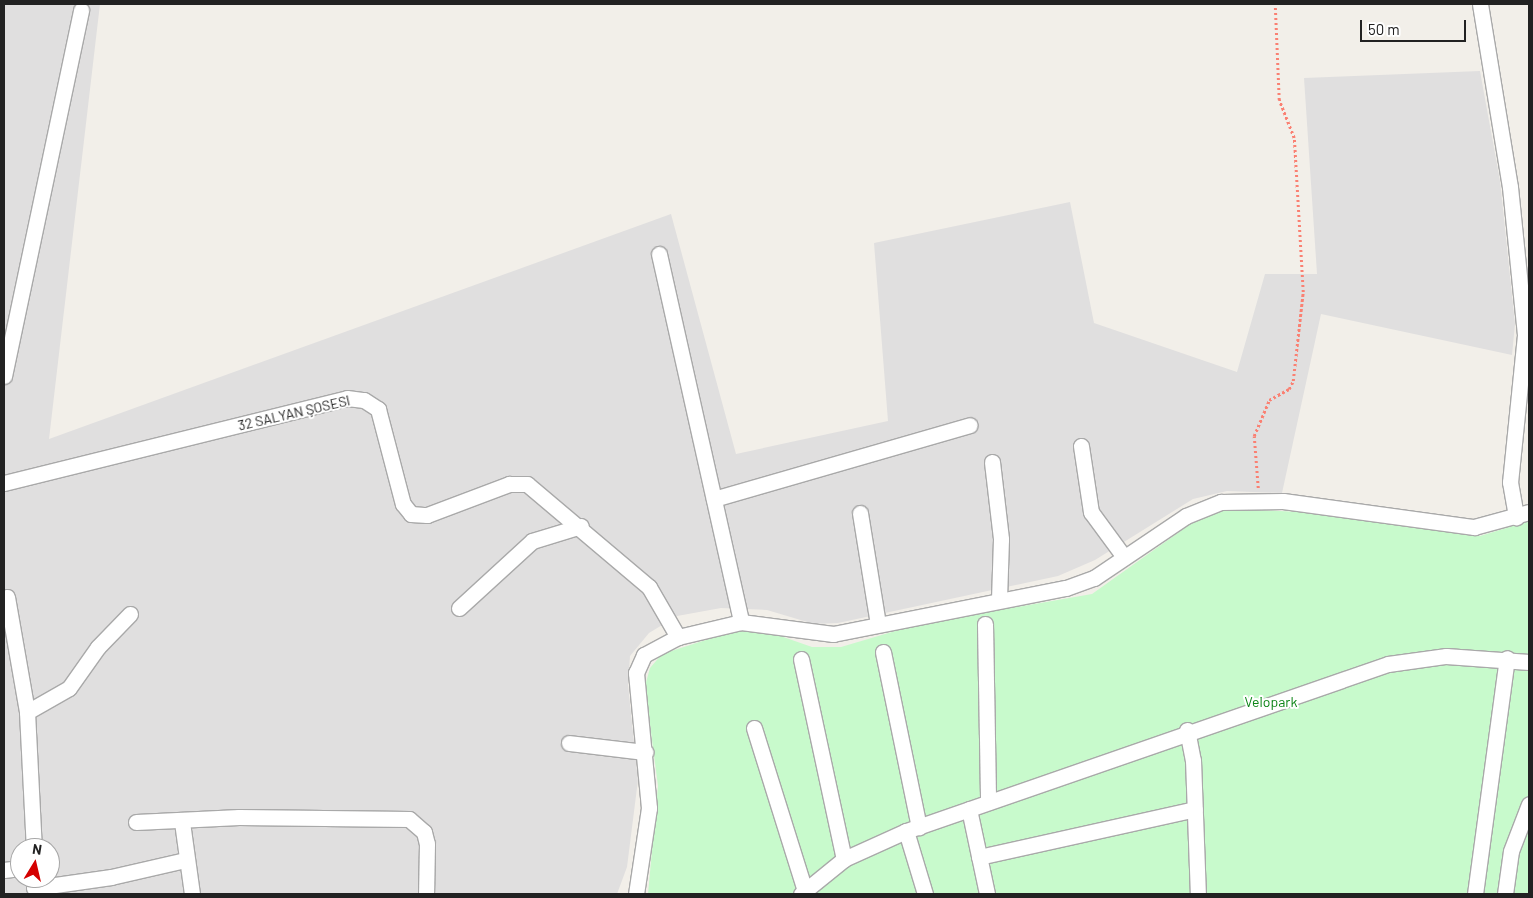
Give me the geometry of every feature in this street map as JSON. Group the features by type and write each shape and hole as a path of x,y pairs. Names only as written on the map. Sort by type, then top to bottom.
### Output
{"street":[{"path":"636,894 648,808 645,752 636,685 639,662 652,649 678,637 741,622 817,635 1081,584 1202,508 1221,502 1260,500 1449,526 1489,526 1523,514 1510,482 1525,335 1510,187 1480,4"},
{"path":"4,376 80,10"},
{"path":"659,254 741,622"},
{"name":"32 SALYAN ŞOSESI","path":"4,483 347,398 364,400 378,409 403,504 411,514 427,515 509,484 527,484 581,526 649,587 678,637"},
{"path":"714,499 970,426"},
{"path":"1081,446 1091,512 1124,557"},
{"path":"992,462 1001,540 999,599"},
{"path":"860,513 878,624"},
{"path":"459,608 532,541 581,526"},
{"path":"7,597 27,712 33,838"},
{"path":"27,712 69,688 98,647 130,614"},
{"path":"985,624 988,802"},
{"path":"883,652 912,829 925,894"},
{"path":"754,728 803,892 844,859 912,829 1187,730 1388,664 1446,656 1507,658 1529,662"},
{"path":"1475,894 1507,658"},
{"path":"801,659 844,859"},
{"path":"1187,730 1195,810 1198,894"},
{"path":"569,743 645,752"},
{"path":"1505,894 1511,851 1529,804"},
{"path":"969,809 987,894"},
{"path":"979,857 1195,810"},
{"path":"136,822 182,822 238,816 409,819 424,832 426,894"},
{"path":"182,822 185,860 192,894"},
{"path":"60,884 111,877 185,860"}],"path":[{"path":"1260,500 1254,436 1269,400 1289,390 1293,381 1303,292 1294,138 1279,100 1275,4"}],"shaded area":[{"path":"4,4 100,4 49,439 671,214 736,454 888,421 874,243 1070,202 1094,323 1237,372 1265,274 1317,274 1304,78 1480,71 1500,181 1515,324 1512,355 1321,314 1282,493 1227,491 1193,499 1095,560 1058,576 838,623 814,624 767,610 721,608 677,616 649,633 630,656 628,685 638,780 627,867 617,894 4,894"}],"green space":[{"name":"Velopark","path":"1237,509 1299,512 1480,536 1529,521 1529,894 648,894 658,786 645,686 650,668 662,654 737,630 769,632 812,647 841,647 919,624 1092,594 1189,525 1214,512"}]}
